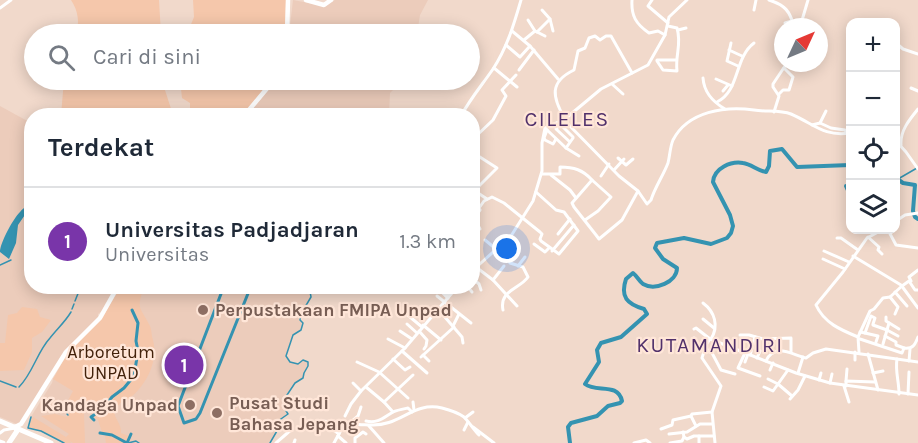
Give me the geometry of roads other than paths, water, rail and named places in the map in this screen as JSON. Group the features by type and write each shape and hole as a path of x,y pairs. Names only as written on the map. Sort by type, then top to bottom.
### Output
{"highway":[{"path":"0,421 51,443"},
{"path":"11,443 17,431 16,428"},
{"path":"11,443 18,433 24,431"}],"main road":[{"path":"287,24 288,0"},
{"path":"306,0 324,5 331,0"},
{"path":"251,108 266,90"},
{"path":"24,431 24,424 31,411 69,348 100,318 114,294"},
{"path":"16,428 31,411"}],"street":[{"path":"0,8 11,0"},
{"path":"480,87 494,68 506,45 521,0"},
{"path":"632,0 631,14 640,26 649,33 658,31 665,35"},
{"path":"652,0 648,6 668,24 677,28 680,40 676,60 677,71 663,70 655,59"},
{"path":"480,264 511,236 533,201 542,174 542,143 546,129 564,120 593,94 655,59 665,35 669,17 687,0"},
{"path":"754,10 756,0"},
{"path":"769,0 787,8 791,18"},
{"path":"803,18 808,0"},
{"path":"542,9 550,19 553,31"},
{"path":"524,40 550,19"},
{"path":"528,20 536,31 544,36"},
{"path":"678,30 686,28"},
{"path":"512,31 534,50 558,79"},
{"path":"632,73 612,37 608,36 600,40 595,36 588,40 584,49 578,51 574,70 558,79 555,92 564,120 648,203 667,164 673,141 680,131 695,118 725,109 789,113 825,133 846,134"},
{"path":"731,43 728,62 738,66"},
{"path":"717,102 724,98 742,56 754,43"},
{"path":"506,45 520,57 530,46"},
{"path":"900,47 918,54"},
{"path":"519,70 534,50"},
{"path":"729,50 742,56"},
{"path":"655,59 676,60"},
{"path":"494,68 517,87"},
{"path":"779,94 773,86 782,72"},
{"path":"774,112 779,94 783,90 789,90 793,77 788,72"},
{"path":"480,132 493,120 507,96 502,90 516,75"},
{"path":"703,78 706,92 725,109"},
{"path":"716,79 730,85"},
{"path":"612,84 623,94"},
{"path":"723,91 730,85"},
{"path":"911,88 918,92"},
{"path":"465,108 478,90"},
{"path":"918,109 903,129 901,145 918,169"},
{"path":"820,123 826,111"},
{"path":"812,125 820,123 846,131"},
{"path":"566,148 570,142 573,137 560,124 556,129 570,142"},
{"path":"546,129 566,148 579,156"},
{"path":"546,129 545,140 553,144 556,139"},
{"path":"583,145 591,147"},
{"path":"480,157 497,168 480,185"},
{"path":"618,158 627,165 633,159"},
{"path":"614,170 623,160"},
{"path":"601,176 609,164"},
{"path":"561,182 560,167 573,167 582,171 610,197 598,211 585,220"},
{"path":"542,174 560,174"},
{"path":"549,174 561,182 576,198"},
{"path":"592,180 572,204 600,238 622,220 638,191"},
{"path":"480,206 493,195 542,233 540,240 559,254 577,232 564,212 556,210 536,192"},
{"path":"480,194 487,199"},
{"path":"900,219 911,213 918,213"},
{"path":"558,234 570,219"},
{"path":"534,244 545,252 551,249 574,225"},
{"path":"874,234 868,237 816,305 833,325 859,338 876,342 902,353"},
{"path":"890,234 896,245 918,248"},
{"path":"868,237 879,247 878,250 882,254"},
{"path":"837,238 841,238 858,250"},
{"path":"485,240 496,249"},
{"path":"500,246 510,263 527,271 528,279 507,294 502,304 503,309"},
{"path":"824,251 849,262"},
{"path":"853,256 902,287 917,302 918,308"},
{"path":"518,266 525,257"},
{"path":"823,260 845,269"},
{"path":"493,280 504,267"},
{"path":"480,269 517,306"},
{"path":"918,270 909,277 915,290 918,290"},
{"path":"863,332 870,311 882,298 890,297 910,282"},
{"path":"895,292 907,306"},
{"path":"354,431 346,416 351,404 445,302 449,294"},
{"path":"447,297 450,294"},
{"path":"438,296 471,323"},
{"path":"890,297 898,307 895,314"},
{"path":"684,437 687,439 699,436 716,441 712,412 722,386 704,363 702,355 704,346 716,329 713,312 703,303"},
{"path":"438,309 454,326 462,337 463,343"},
{"path":"404,312 441,340"},
{"path":"429,361 422,356 454,326 460,314"},
{"path":"855,360 859,338 871,316 875,318 872,335"},
{"path":"886,317 886,321 899,329"},
{"path":"703,319 716,329"},
{"path":"882,345 889,323"},
{"path":"408,324 427,340 423,349"},
{"path":"867,324 880,327 898,336"},
{"path":"876,342 880,327"},
{"path":"694,329 696,328 710,339 798,374 830,383 875,382"},
{"path":"400,331 412,339"},
{"path":"863,332 878,336"},
{"path":"740,335 763,339 791,338 791,352"},
{"path":"885,336 896,342 895,351"},
{"path":"745,362 755,337"},
{"path":"909,361 910,349 917,343 918,337"},
{"path":"694,338 697,347 704,346 712,353 721,370 735,374"},
{"path":"388,339 403,349 428,373"},
{"path":"886,357 891,339"},
{"path":"896,345 910,349"},
{"path":"899,394 896,372 904,348"},
{"path":"766,361 772,353 781,351 802,357 826,349 918,361"},
{"path":"757,358 760,351"},
{"path":"748,354 738,368 760,376"},
{"path":"868,354 878,391"},
{"path":"798,374 802,357"},
{"path":"393,358 405,370 415,361"},
{"path":"770,370 776,358"},
{"path":"357,362 379,372 408,398"},
{"path":"848,369 846,381 849,402"},
{"path":"788,370 778,384 773,391 766,388 770,380 778,384 791,398 799,391 805,376"},
{"path":"873,373 883,371"},
{"path":"908,394 909,372"},
{"path":"819,380 821,373"},
{"path":"830,383 832,374"},
{"path":"384,402 413,375"},
{"path":"846,381 878,391 908,394 918,398"},
{"path":"353,383 361,391"},
{"path":"365,387 393,412"},
{"path":"413,402 413,411"},
{"path":"367,423 379,425 393,422 422,407 433,406 451,410 465,418 479,435"},
{"path":"334,443 343,429 358,416 361,407"},
{"path":"346,443 321,421 355,425 377,421 393,412 408,408 413,411"},
{"path":"693,409 692,415 696,426"},
{"path":"465,418 473,412"},
{"path":"661,429 672,425 672,420 712,412"},
{"path":"346,416 356,417"},
{"path":"464,430 468,422"},
{"path":"367,423 384,443"},
{"path":"669,434 712,424"},
{"path":"471,427 475,427 494,443"},
{"path":"0,434 4,430 16,428"},
{"path":"276,443 292,429"},
{"path":"356,443 355,438 363,432 366,434"},
{"path":"683,432 684,437"},
{"path":"699,436 699,443"},
{"path":"670,443 682,441 684,437"},
{"path":"634,443 646,440 650,443"}],"water":[{"path":"24,208 24,216 18,225 16,243 9,259 0,252 2,243"}],"waterway":[{"path":"570,443 568,427 571,423 597,416 608,406 622,401 616,392 585,384 599,362 597,350 601,343 621,337 647,314 644,309 633,305 626,299 624,291 626,279 633,273 643,284 659,286 673,277 677,268 663,259 655,248 657,243 684,238 711,244 727,238 731,233 733,226 730,215 713,182 716,173 728,164 738,163 766,172 769,166 770,151 782,149 797,167 846,165"},
{"path":"900,178 917,168"},
{"path":"899,180 915,185 913,211 918,219"},
{"path":"0,265 11,260"},
{"path":"75,301 78,294"},
{"path":"221,294 178,406 184,423 196,419 200,413 248,294"},
{"path":"270,443 281,424 278,421 288,414 285,409 285,398 295,383 303,378 308,366 308,362 303,360 298,364 290,362 286,356 293,335 301,330 303,323 300,320 301,314 310,294"},
{"path":"72,309 74,304"},
{"path":"94,420 91,417 104,408 134,376 138,351 136,341 138,323 132,310"},
{"path":"19,387 46,344 71,312"},
{"path":"0,381 16,387"},
{"path":"31,417 28,428 41,431 64,443"},
{"path":"100,433 112,435 127,443"},
{"path":"127,443 131,434"},
{"path":"128,443 136,441 139,443"}],"place":[{"name":"Perpustakaan FMIPA Unpad","path":"203,310"},
{"name":"Universitas Padjadjaran","path":"184,365"},
{"name":"Kandaga Unpad","path":"190,405"},
{"name":"Pusat Studi Bahasa Jepang","path":"217,413"}],"district":[{"name":"CILELES","path":"567,119"},
{"name":"KUTAMANDIRI","path":"710,345"}],"park label":[{"name":"Arboretum UNPAD","path":"111,362"}]}
